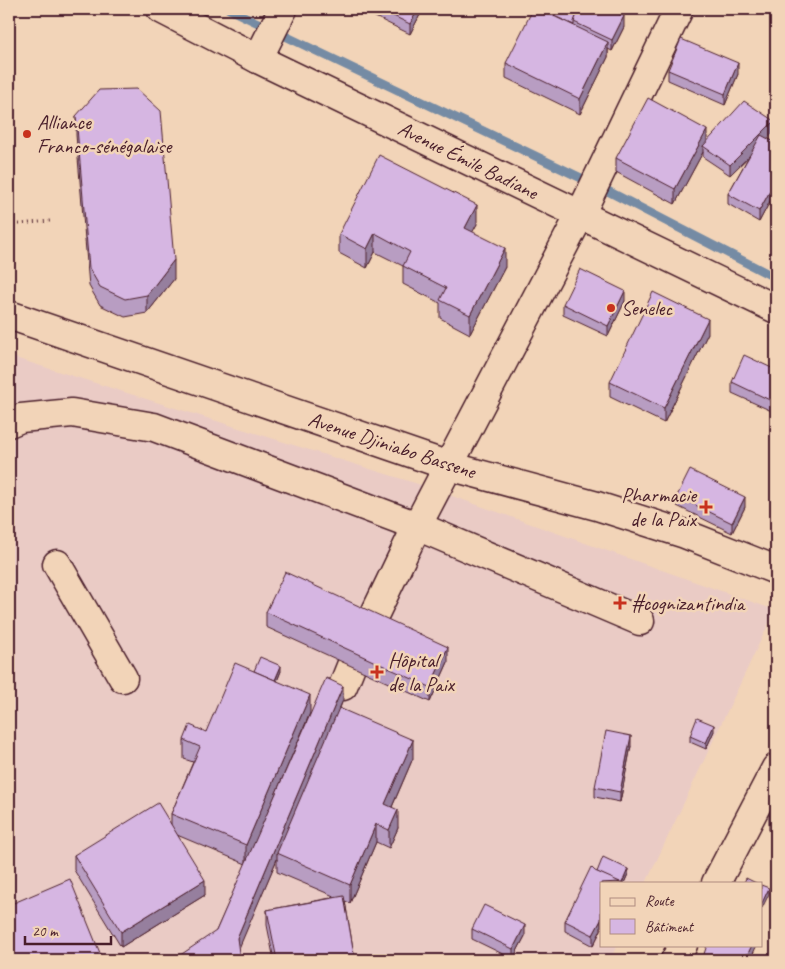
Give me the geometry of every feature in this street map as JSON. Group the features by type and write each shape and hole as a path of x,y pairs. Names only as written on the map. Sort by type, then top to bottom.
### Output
{"street":[{"name":"Avenue Émile Badiane","path":"160,9 258,59 776,309"},
{"path":"258,59 283,9"},
{"path":"369,626 417,526 580,215 679,9"},
{"name":"Avenue Djiniabo Bassene","path":"9,315 449,466 598,506 685,534 776,570"},
{"path":"9,423 21,418 72,413 154,427 417,526 640,621"},
{"path":"57,564 123,678"},
{"path":"717,882 776,768"},
{"path":"675,960 682,946"}],"path":[{"path":"9,225 50,221"}],"shaded area":[{"name":"Hôpital de la Paix","path":"9,356 418,484 775,610 646,882 600,882 600,946 617,946 610,960 9,960"}],"building":[{"path":"379,9 418,9 410,24"},
{"path":"533,9 539,9 608,42 580,99 506,63"},
{"path":"549,9 579,9 574,25 548,13"},
{"path":"579,9 608,9 624,16 612,40 574,22"},
{"path":"681,39 738,63 725,94 668,70"},
{"path":"137,89 161,111 174,260 147,295 125,299 100,287 89,268 76,116 99,90"},
{"path":"648,98 707,130 675,189 616,158"},
{"path":"744,101 774,121 730,165 703,146"},
{"path":"761,135 776,143 776,180 759,211 728,194"},
{"path":"379,155 477,205 465,228 505,248 470,315 440,300 446,288 403,266 410,252 375,233 367,249 339,234"},
{"path":"580,269 625,291 608,326 563,304"},
{"path":"653,292 708,319 664,408 610,382"},
{"path":"744,355 776,370 776,403 732,382"},
{"path":"690,470 745,497 732,523 677,496"},
{"path":"285,572 448,647 430,687 266,612"},
{"path":"260,657 281,666 275,680 254,671"},
{"path":"235,663 310,695 246,845 171,814 200,747 184,740 190,725 206,732"},
{"path":"326,678 343,686 237,938 240,960 173,960 216,931"},
{"path":"339,708 413,740 385,804 398,810 389,830 376,824 350,885 277,853"},
{"path":"697,718 714,725 706,743 690,736"},
{"path":"606,731 631,736 620,792 595,787"},
{"path":"776,800 776,819 769,815"},
{"path":"158,803 205,880 121,932 74,855"},
{"path":"603,857 628,869 622,882 618,882 597,872"},
{"path":"591,867 595,871 620,882 600,882 600,922 593,935 565,921"},
{"path":"746,878 754,882 744,882"},
{"path":"70,879 102,958 96,960 9,960 9,905"},
{"path":"762,885 769,888 762,903"},
{"path":"344,896 355,960 277,960 267,910"},
{"path":"484,905 525,925 513,949 472,929"},
{"path":"707,946 752,946 745,960 702,960"}],"waterway":[{"path":"229,9 602,188 776,278"}],"place":[{"name":"Alliance Franco-sénégalaise","path":"27,134"},
{"name":"Senelec","path":"611,308"},
{"name":"Pharmacie de la Paix","path":"706,507"},
{"name":"#cognizantindia","path":"620,603"},
{"name":"Hôpital de la Paix","path":"377,672"}]}
